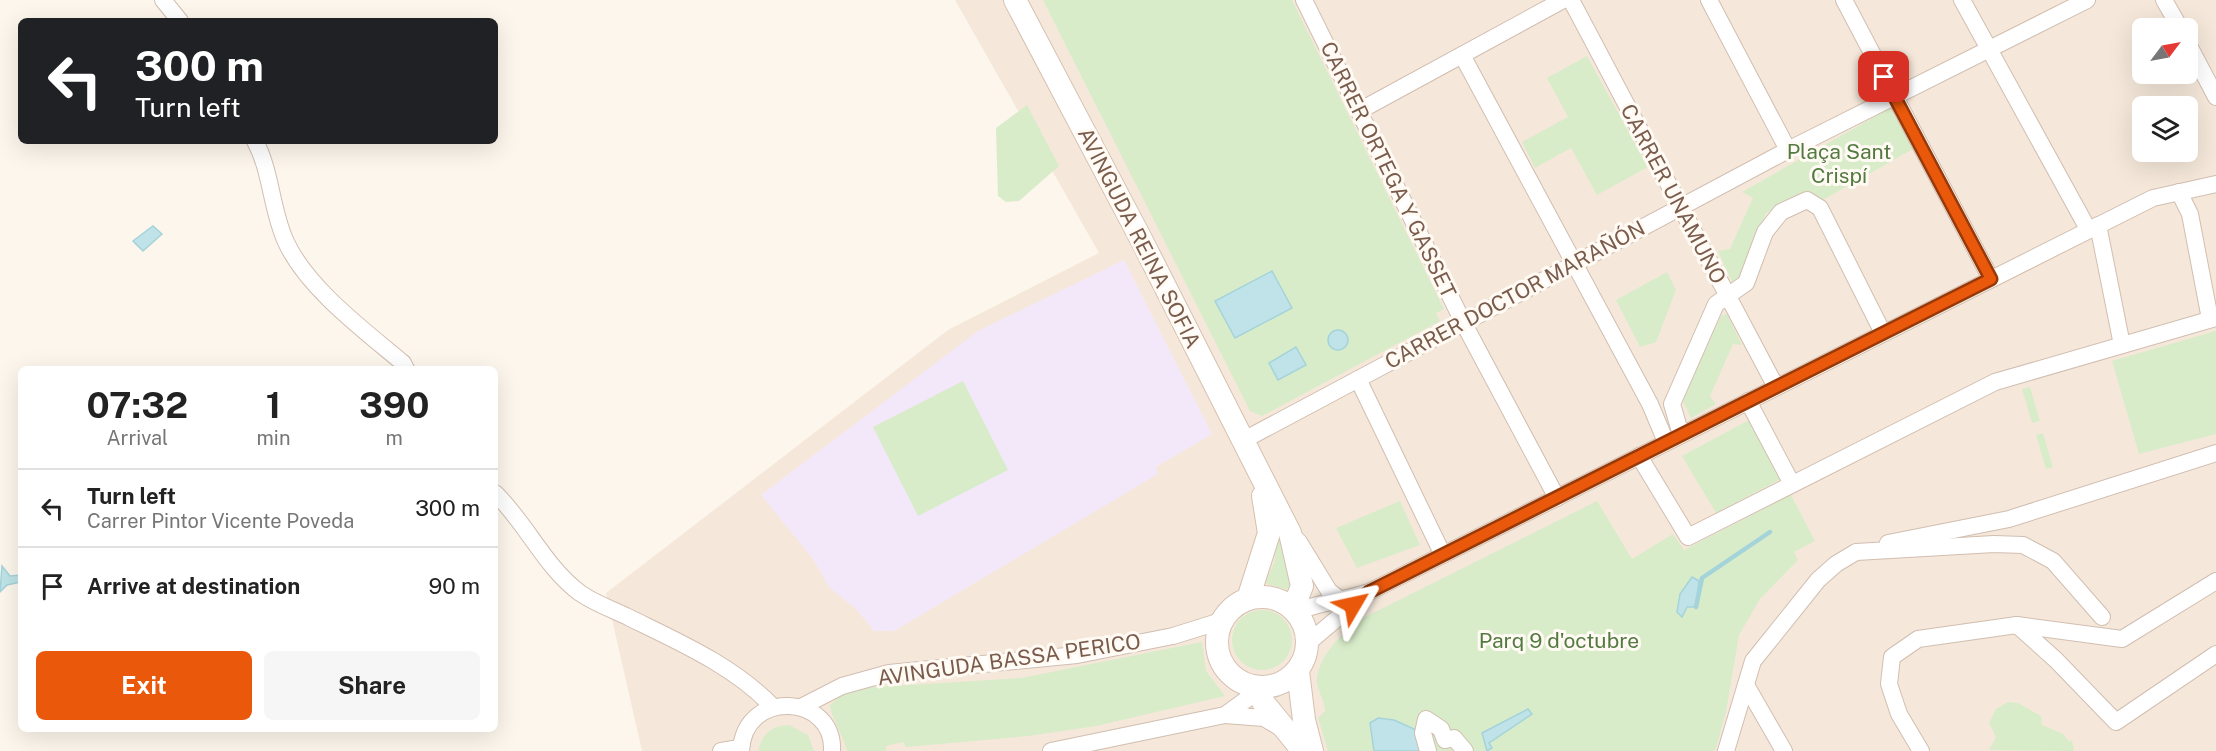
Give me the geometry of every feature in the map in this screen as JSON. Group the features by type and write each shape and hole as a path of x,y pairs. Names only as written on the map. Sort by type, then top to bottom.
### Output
{"street":[{"path":"163,0 178,18"},
{"name":"AVINGUDA REINA SOFIA","path":"1015,0 1138,232 1259,477 1290,533 1299,542 1329,591 1342,602"},
{"name":"CARRER ORTEGA Y GASSET","path":"1304,0 1463,322 1557,498"},
{"path":"1359,111 1563,0"},
{"name":"CARRER UNAMUNO","path":"1571,0 1776,387"},
{"path":"1709,0 1788,150 1989,49 2065,5 2087,0"},
{"path":"1844,0 1991,279"},
{"path":"1962,0 2093,227 2122,345"},
{"path":"2164,0 2174,18"},
{"path":"1461,55 1650,404 1673,439"},
{"path":"2198,58 2210,75 2216,97"},
{"path":"257,144 264,158 286,243 313,282 404,366"},
{"name":"CARRER DOCTOR MARAÑÓN","path":"1242,441 1788,150"},
{"path":"1295,610 1342,602 1369,592 2153,198 2216,184"},
{"path":"1639,456 1688,537 1995,382 2213,319 2190,214 2179,192"},
{"path":"1673,439 1672,404 1716,304 1746,284 1765,232 1781,212 1807,200 1820,208 1883,333"},
{"path":"1358,379 1443,555"},
{"path":"1749,401 1792,484"},
{"path":"1650,404 1672,404"},
{"path":"1726,751 1753,661 1818,580 1836,564 1856,552 1890,542 2009,519 2216,453"},
{"name":"AVINGUDA REINA SOFIA","path":"1248,599 1269,533 1259,477"},
{"path":"498,496 514,511 549,565 582,594 714,662 753,688 772,707"},
{"name":"AVINGUDA REINA SOFIA","path":"1290,533 1302,586 1295,610"},
{"path":"1856,552 1994,543 2023,545 2083,580"},
{"path":"2053,561 2102,617"},
{"path":"1921,751 1899,714 1889,684 1892,657 1918,639 1949,642 2017,625 2122,639 2216,581"},
{"path":"1308,643 1369,592"},
{"path":"1272,598 1295,610 1305,626 1308,643 1305,658 1298,671 1275,687 1254,687 1235,678 1221,662 1217,642 1221,621 1233,607 1248,599 1272,598"},
{"name":"AVINGUDA BASSA PERICO","path":"801,707 842,686 890,673 1077,655 1173,636 1221,621"},
{"path":"2017,625 2056,660 2116,722 2216,654"},
{"path":"1298,671 1304,720 1312,751"},
{"path":"1746,686 1784,751"},
{"path":"1051,751 1128,744 1225,715 1246,699 1254,687"},
{"path":"1254,687 1263,702 1303,751"},
{"path":"721,751 741,750 745,730 756,716 772,707 787,705 801,707 816,716 827,729 832,751"},
{"path":"1225,715 1264,718 1288,731"},
{"path":"1428,751 1423,733 1426,719 1441,729 1445,740 1454,738 1465,751"}],"shaded area":[{"path":"955,0 2216,0 2216,751 642,751 606,593 948,330 1099,253"},
{"path":"1124,260 1212,434 1156,467 1158,474 894,631 874,631 857,610 829,587 813,559 761,495 978,331"}],"green space":[{"path":"1043,0 1292,0 1444,309 1436,313 1440,321 1262,416 1250,411"},
{"path":"1587,56 1648,167 1597,195 1571,148 1535,168 1522,142 1568,117 1547,78"},
{"path":"1027,105 1059,166 1019,201 1006,202 998,196 996,128"},
{"name":"Plaça Sant Crispí","path":"1890,108 1913,149 1821,201 1816,195 1808,193 1766,213 1742,276 1732,282 1718,251 1730,249 1753,198 1742,192"},
{"path":"1667,272 1676,290 1656,342 1640,347 1616,300"},
{"path":"1727,314 1742,345 1733,344 1710,396 1716,404 1691,418 1682,399 1721,316"},
{"path":"2216,331 2216,434 2139,454 2112,361"},
{"path":"963,381 1008,470 918,516 873,427"},
{"path":"2030,387 2040,421 2032,423 2022,389"},
{"path":"1751,419 1783,478 1716,513 1682,456"},
{"path":"2043,433 2053,467 2046,469 2036,435"},
{"name":"Parq 9 d'octubre","path":"1791,495 1815,541 1794,552 1798,560 1760,599 1739,635 1726,712 1715,751 1328,751 1318,718 1325,711 1317,683 1319,670 1333,645 1361,619 1597,501 1632,559 1673,534 1684,550"},
{"path":"1400,501 1420,545 1357,568 1336,528"},
{"path":"1279,532 1295,587 1290,590 1267,584 1266,581 1274,563"},
{"path":"1262,610 1279,615 1287,623 1292,640 1287,657 1279,665 1262,670 1245,665 1237,657 1232,640 1237,623 1245,615"},
{"path":"1202,642 1206,671 1225,696 1096,726 1028,736 906,747 903,742 886,746 886,751 847,751 830,709 830,705 839,697 861,688 1021,678"},
{"path":"2008,702 2018,703 2041,716 2042,725 2063,734 2069,742 2072,740 2074,751 1989,750 1996,737 1989,723 1996,709"},
{"path":"789,725 808,735 814,751 758,751 768,732 777,727"}],"water":[{"path":"153,226 162,234 143,251 133,241"},
{"path":"1272,271 1292,308 1235,338 1215,301"},
{"path":"1338,330 1345,333 1348,340 1345,347 1338,350 1331,347 1328,340 1331,333"},
{"path":"1296,347 1306,365 1278,380 1269,363"},
{"path":"2,566 10,576 18,575 18,583 7,585 0,592"},
{"path":"1692,577 1699,581 1696,607 1687,607 1682,617 1677,612 1680,594"},
{"path":"1528,709 1532,714 1489,743 1492,748 1487,751 1482,733"},
{"path":"1378,718 1394,720 1423,733 1428,751 1374,751 1370,723"}],"waterway":[{"path":"1696,607 1702,578 1770,532"}],"route":[{"path":"1353,605 1369,592 1991,279 1884,77"}]}
